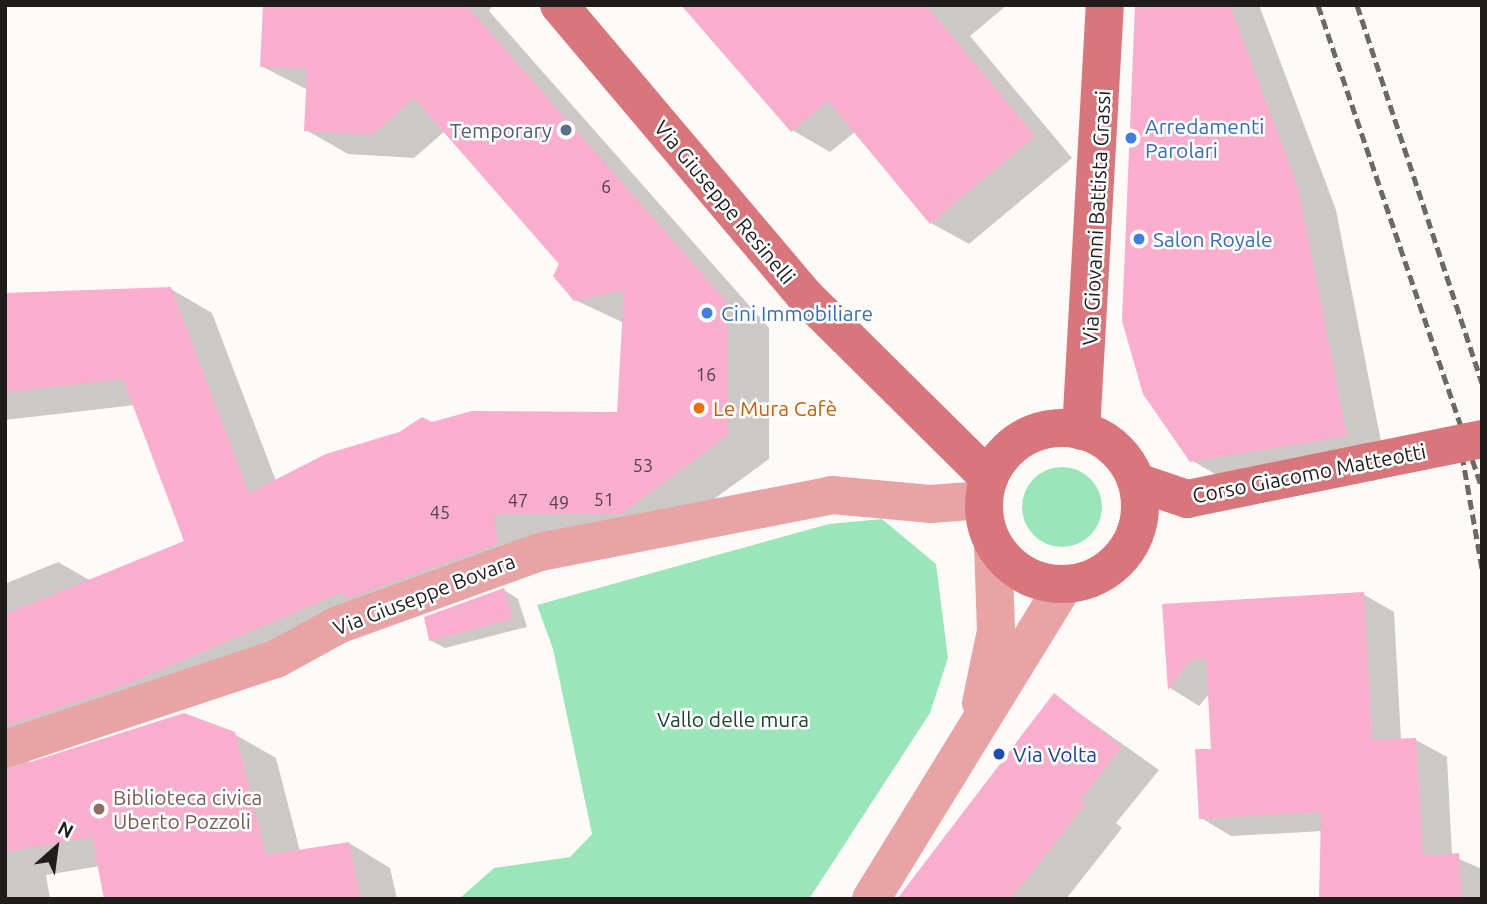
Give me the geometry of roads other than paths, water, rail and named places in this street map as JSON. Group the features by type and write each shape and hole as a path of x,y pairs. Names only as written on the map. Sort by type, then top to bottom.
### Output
{"street":[{"name":"Via Giuseppe Resinelli","path":"559,5 805,296 987,489"},
{"name":"Via Giovanni Battista Grassi","path":"1081,430 1105,5"},
{"path":"977,719 996,631 993,542 987,489 1017,442 1059,428 1081,430 1116,449 1137,482 1139,523 1121,559 1104,573 1065,584 1023,573 993,542"},
{"name":"Corso Giacomo Matteotti","path":"1137,482 1186,499 1482,439"},
{"name":"Via Giuseppe Bovara","path":"5,749 276,659 338,625 540,552 832,495 930,504 987,489"},
{"path":"871,899 977,719 1065,584"}],"railway":[{"path":"1318,5 1482,488"},
{"path":"1357,5 1482,383"},
{"path":"1462,455 1482,569"}],"place":[{"name":"Temporary","path":"566,130"},
{"name":"Arredamenti Parolari","path":"1131,138"},
{"name":"Salon Royale","path":"1139,239"},
{"name":"Cini Immobiliare","path":"707,313"},
{"name":"Le Mura Cafè","path":"699,408"},
{"name":"Via Volta","path":"999,754"},
{"name":"Biblioteca civica Uberto Pozzoli","path":"99,809"}],"park label":[{"name":"Vallo delle mura","path":"733,719"}]}
